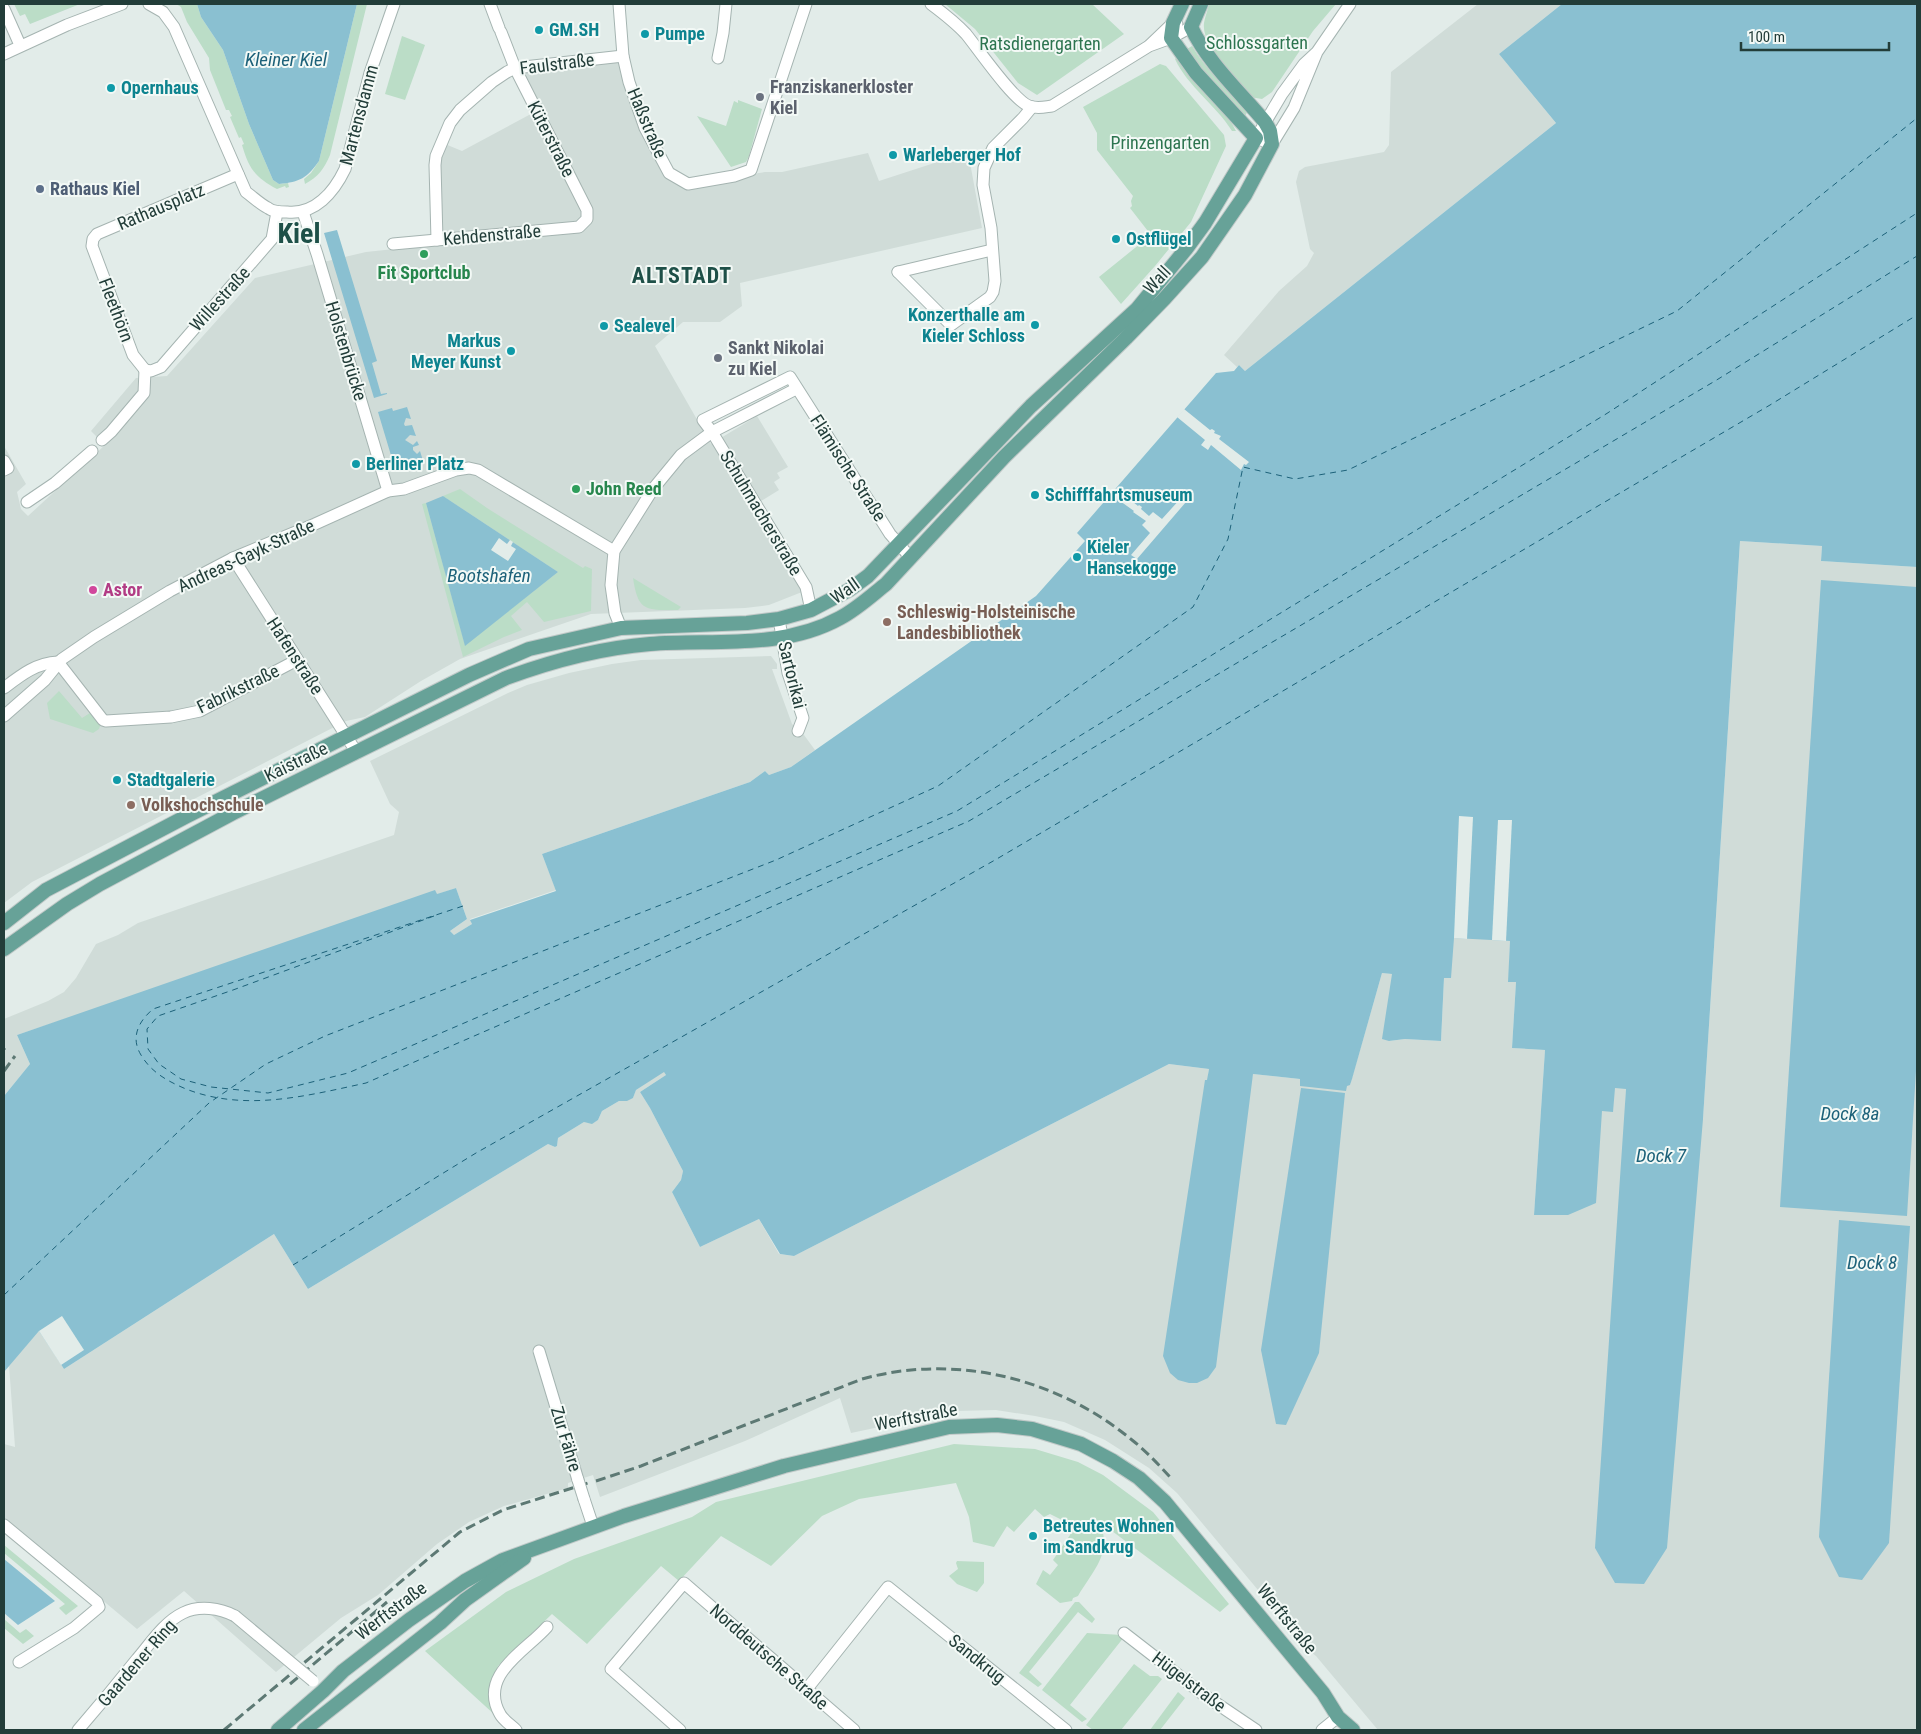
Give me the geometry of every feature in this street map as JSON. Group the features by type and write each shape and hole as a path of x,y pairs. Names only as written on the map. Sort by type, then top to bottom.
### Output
{"main road":[{"path":"1182,4 1173,23 1171,38 1196,73 1256,138"},
{"path":"1201,4 1191,27 1211,59 1265,122 1270,131 1272,144"},
{"name":"Wall","path":"620,628 747,623 779,619 811,610 835,598 868,576 1012,425 1123,323 1153,290 1205,223 1256,138"},
{"name":"Wall","path":"623,647 783,638 821,628 842,618 862,604 886,584 1024,436 1166,298 1202,257 1244,195 1272,144"},
{"name":"Kaistraße","path":"4,923 46,890 187,816 469,676 529,648 620,628"},
{"name":"Kaistraße","path":"4,949 67,904 100,884 233,813 357,753 460,700 530,669 595,652 623,647"},
{"name":"Werftstraße","path":"278,1730 342,1672 438,1598 503,1560 593,1526 784,1466 950,1427 997,1425 1032,1429 1080,1444 1113,1461 1139,1478 1165,1502 1323,1693 1340,1724 1353,1730"},
{"name":"Werftstraße","path":"304,1730 440,1623 465,1600 542,1546"}],"street":[{"path":"4,54 20,45 122,4"},
{"path":"149,4 164,12 174,27 246,192 269,209 278,212 303,212"},
{"name":"Martensdamm","path":"303,212 318,205 339,183 345,169 370,73 394,4"},
{"name":"Küterstraße","path":"490,4 515,68 587,210 587,220"},
{"name":"Haßstraße","path":"619,4 623,56 629,82 645,128 668,173 688,184 734,176 751,170 806,4"},
{"path":"718,58 726,4"},
{"path":"931,4 950,18 964,32 1015,96 1032,107 1041,108 1052,106 1149,46 1171,38 1191,27"},
{"path":"1317,52 1350,4"},
{"path":"4,9 20,45"},
{"path":"1149,46 1157,36 1173,23 1191,27"},
{"name":"Wall","path":"1256,138 1300,69 1317,52"},
{"name":"Wall","path":"1272,144 1297,100 1317,52"},
{"name":"Faulstraße","path":"437,240 436,156 450,123 460,110 492,82 515,68 623,56"},
{"path":"992,250 898,272 951,325 990,297 995,281 991,228 983,185 984,168 989,155 1001,139 1032,107"},
{"path":"1256,138 1272,144"},
{"name":"Rathausplatz","path":"92,246 93,239 97,234 238,174"},
{"name":"Willestraße","path":"145,370 151,371 161,367 272,239 278,212"},
{"name":"Holstenbrücke","path":"303,212 388,490"},
{"name":"Kehdenstraße","path":"393,244 579,227 587,220"},
{"name":"Fleethörn","path":"92,246 133,355 145,370"},
{"path":"102,440 144,393 145,370"},
{"name":"Flämische Straße","path":"703,420 790,377 899,545 910,557"},
{"path":"623,647 613,605 611,586 614,551 653,489 681,455 712,432 796,389"},
{"name":"Schuhmacherstraße","path":"703,420 806,587 811,610"},
{"path":"1012,425 1024,436"},
{"path":"27,502 55,483 92,450"},
{"name":"Andreas-Gayk-Straße","path":"7,712 45,680 60,660 170,590 233,558 315,524 388,490 404,489 452,472 469,468 478,470 614,551"},
{"name":"Hafenstraße","path":"233,558 357,753"},
{"name":"Sartorikai","path":"779,619 788,673 803,718 798,731"},
{"name":"Andreas-Gayk-Straße","path":"4,688 35,667 47,662 60,660"},
{"name":"Fabrikstraße","path":"60,660 106,722 171,717 200,711 297,660"},
{"name":"Zur Fähre","path":"539,1351 593,1526"},
{"path":"4,1525 97,1602 99,1607 74,1628 19,1662"},
{"name":"Norddeutsche Straße","path":"680,1730 611,1669 684,1583 854,1730"},
{"name":"Sandkrug","path":"806,1690 888,1587 1066,1730"},
{"name":"Gaardener Ring","path":"78,1730 152,1641 172,1620 181,1614 196,1609 221,1610 242,1620 323,1691"},
{"path":"516,1730 500,1716 494,1699 498,1680 505,1666 547,1627"},
{"name":"Hügelstraße","path":"1124,1633 1204,1695 1256,1730"},
{"path":"1322,1730 1340,1724"}],"shaded area":[{"path":"1478,4 1562,4 1499,54 1556,123 1245,371 1239,365 1237,367 1224,355 1279,291 1307,266 1314,253 1310,249 1296,182 1299,171 1305,167 1384,152 1389,145 1391,72"},
{"path":"623,56 629,82 669,173 688,184 765,172 782,172 868,153 879,181 965,153 971,168 982,228 740,283 742,306 720,322 683,322 655,346 711,444 757,416 788,467 777,473 780,478 774,482 779,490 761,501 753,509 802,592 769,605 745,608 591,614 460,659 421,681 365,717 346,721 32,882 4,903 4,446 26,484 17,492 21,509 28,516 105,445 91,431 136,378 167,376 255,278 366,252 441,244 437,169 445,144 462,151 542,108 524,73"},
{"path":"1740,541 1822,546 1821,561 1917,567 1917,1730 1378,1730 1316,1656 1308,1650 1177,1493 1149,1468 1105,1440 1064,1422 996,1410 955,1411 851,1433 840,1398 745,1441 600,1497 593,1475 568,1483 568,1488 504,1506 469,1522 437,1544 378,1595 341,1618 276,1672 184,1591 137,1629 4,1518 4,1444 15,1447 9,1365 39,1331 64,1369 274,1234 308,1289 548,1144 557,1146 558,1138 584,1122 593,1123 598,1120 602,1111 619,1101 633,1098 636,1090 664,1071 666,1075 640,1092 683,1171 681,1180 672,1192 700,1247 759,1219 779,1254 794,1256 1169,1064 1209,1069 1208,1074 1252,1078 1253,1074 1300,1079 1300,1086 1350,1085 1382,973 1392,974 1389,1041 1405,1039 1441,1041 1444,978 1450,978 1459,816 1506,941 1510,941 1509,982 1516,982 1512,1048 1545,1050 1534,1215 1567,1215 1602,1111 1615,1088 1626,1088 1625,1114 1703,1119"},
{"path":"771,656 777,664 777,669 772,669 792,724 804,735 815,750 791,767 769,775 765,771 750,782 542,854 556,890 470,919 472,924 454,935 450,931 467,919 456,888 17,1035 30,1064 4,1096 4,1019 48,1001 64,992 76,978 96,944 118,935 138,923 394,835 399,812 390,804 370,761 508,693 527,685 569,673 641,660"}],"green space":[{"path":"14,4 80,4 30,24 25,14 20,16"},
{"path":"176,4 197,4 201,17 223,50 249,124 273,180 279,184 288,183 289,187 286,188 285,186 277,189 258,176 250,166 242,145 244,144 241,137 239,138 229,110 226,110 210,70 209,58 187,22 181,7"},
{"path":"357,4 367,4 330,155 320,172 305,184 304,179 311,173 319,161"},
{"name":"Ratsdienergarten","path":"945,4 1092,4 1124,34 1037,95 1018,83 975,29"},
{"name":"Schlossgarten","path":"1209,4 1336,4 1313,31 1272,92 1262,99 1250,97 1221,62 1208,42 1204,23"},
{"path":"402,36 425,45 405,100 385,94"},
{"path":"1192,46 1225,87 1249,109 1245,116 1187,49"},
{"path":"1178,56 1189,74 1230,120 1236,131 1232,131 1187,78 1175,59"},
{"name":"Prinzengarten","path":"1160,64 1166,66 1224,135 1226,146 1191,222 1121,304 1099,277 1151,235 1130,208 1133,196 1097,150 1097,133 1083,107"},
{"path":"738,100 762,109 746,162 731,167 697,116 726,126 734,101 738,103"},
{"path":"460,489 583,568 585,566 592,569 591,611 544,622 527,602 511,616 522,630 463,657 422,504 426,503 465,645 558,572 443,496"},
{"path":"633,578 681,607 678,610 658,610 645,607 638,597"},
{"path":"59,691 82,718 90,713 101,723 99,729 93,733 50,719 47,703"},
{"path":"954,1444 1035,1449 1078,1462 1103,1475 1153,1512 1229,1604 1220,1612 1100,1522 1104,1543 1100,1561 1078,1596 1073,1598 1072,1601 1060,1603 1036,1584 1043,1570 1050,1575 1058,1565 1053,1560 1074,1526 1050,1514 1044,1517 1035,1509 1014,1532 1007,1526 994,1547 973,1542 969,1517 956,1483 859,1499 822,1516 771,1566 721,1536 679,1581 661,1566 587,1644 552,1614 498,1666 489,1691 496,1716 425,1651 506,1592 574,1559 692,1517 716,1502"},
{"path":"4,1545 78,1606 66,1615 59,1608 65,1604 4,1553"},
{"path":"957,1561 984,1562 984,1583 977,1592 957,1584 949,1576 958,1569"},
{"path":"1075,1602 1079,1602 1095,1619 1092,1623 1078,1612 1029,1672 1042,1684 1038,1687 1019,1673"},
{"path":"4,1619 20,1633 26,1629 34,1636 23,1644 4,1628"},
{"path":"1087,1633 1122,1635 1124,1637 1070,1705 1087,1719 1082,1722 1042,1690"},
{"path":"1134,1664 1150,1676 1158,1676 1162,1679 1121,1730 1093,1730 1086,1725"},
{"path":"1178,1692 1185,1698 1160,1730 1150,1730"}],"water":[{"name":"Kleiner Kiel","path":"197,4 357,4 319,161 307,175 292,182 279,184 273,180 249,124 223,50 201,17"},
{"name":"Dock 7","path":"1562,4 1917,4 1917,567 1821,561 1822,546 1740,541 1703,1119 1667,1548 1644,1584 1615,1583 1595,1548 1626,1089 1615,1088 1613,1112 1602,1111 1596,1203 1568,1215 1534,1215 1545,1050 1512,1048 1516,982 1508,982 1510,941 1454,938 1451,978 1444,978 1441,1041 1405,1039 1389,1041 1382,1039 1392,974 1382,973 1352,1079 1346,1091 1300,1086 1300,1079 1253,1074 1216,1367 1208,1378 1197,1383 1178,1380 1170,1373 1163,1356 1205,1080 1207,1080 1209,1069 1169,1064 794,1256 780,1254 759,1219 700,1247 672,1192 681,1180 683,1171 640,1092 666,1075 664,1072 636,1090 633,1098 627,1101 619,1101 602,1111 598,1120 592,1124 584,1122 558,1138 557,1146 548,1144 308,1289 274,1234 64,1369 39,1331 4,1372 4,1096 30,1064 17,1035 435,890 437,894 456,888 467,919 450,931 454,935 472,924 470,920 556,891 542,854 750,782 765,771 769,775 791,767 1036,596 1085,541 1077,533 1216,373 1234,371 1239,365 1245,371 1556,123 1499,54"},
{"path":"337,230 377,361 372,363 381,394 387,393 374,398 324,233"},
{"path":"407,407 411,419 406,418 404,424 405,426 412,425 416,436 410,435 405,440 413,445 417,441 419,445 413,447 413,450 417,454 420,451 424,464 396,472 378,412 392,408 393,411"},
{"name":"Bootshafen","path":"443,496 558,572 465,646 426,503"},
{"name":"Dock 8a","path":"1821,580 1917,587 1917,1055 1907,1216 1780,1207"},
{"path":"1301,1088 1345,1093 1319,1353 1286,1425 1276,1424 1261,1350"},
{"name":"Dock 8","path":"1839,1220 1910,1226 1889,1543 1862,1580 1839,1577 1819,1537"},
{"path":"4,1559 55,1601 18,1625 4,1613"}],"pier":[{"path":"1184,409 1210,430 1215,431 1214,433 1221,436 1219,439 1249,462 1246,465 1244,464 1241,470 1211,445 1208,450 1201,445 1205,440 1177,417"},
{"path":"1116,488 1126,494 1138,506 1142,507 1141,509 1149,516 1153,512 1162,519 1181,498 1186,502 1137,559 1131,555 1150,533 1142,525 1146,521 1120,501 1121,499 1113,492"},
{"path":"499,538 507,544 510,540 513,542 511,546 516,549 508,561 491,550"},
{"path":"1459,816 1473,817 1467,939 1454,938"},
{"path":"1498,820 1512,820 1506,941 1492,940"},
{"path":"62,1316 84,1350 61,1365 39,1331"}],"ferry route":[{"path":"4,1295 209,1103 266,1064 325,1036 776,860 938,786 1193,607 1228,539 1243,467 1295,479 1348,470 1677,311 1917,118"},
{"path":"434,916 158,1016 147,1029 148,1049 159,1064 181,1079 211,1087 268,1093 348,1073 957,811 1606,414 1917,213"},
{"path":"463,906 153,1009 140,1024 136,1036 136,1042 141,1055 150,1066 172,1083 208,1096 231,1100 276,1100 366,1083 969,821 1715,381 1917,256"},
{"path":"293,1265 476,1153 995,860 1770,405 1917,315"}],"railway":[{"path":"4,1071 15,1056"},
{"path":"596,1481 641,1466 862,1379 898,1372 933,1369 969,1371 1004,1376 1038,1387 1071,1401 1103,1419 1132,1440 1170,1477"},
{"path":"224,1730 460,1532 503,1510 588,1483"},
{"path":"290,1684 387,1602"}],"place":[{"name":"GM.SH","path":"539,30"},
{"name":"Pumpe","path":"645,34"},
{"name":"Opernhaus","path":"111,88"},
{"name":"Franziskanerkloster Kiel","path":"760,97"},
{"name":"Warleberger Hof","path":"893,155"},
{"name":"Rathaus Kiel","path":"40,189"},
{"name":"Ostflügel","path":"1116,239"},
{"name":"Fit Sportclub","path":"424,254"},
{"name":"Konzerthalle am Kieler Schloss","path":"1035,325"},
{"name":"Sealevel","path":"604,326"},
{"name":"Markus Meyer Kunst","path":"511,351"},
{"name":"Sankt Nikolai zu Kiel","path":"718,358"},
{"name":"Berliner Platz","path":"356,464"},
{"name":"John Reed","path":"576,489"},
{"name":"Schifffahrtsmuseum","path":"1035,495"},
{"name":"Kieler Hansekogge","path":"1077,557"},
{"name":"Astor","path":"93,590"},
{"name":"Schleswig-Holsteinische Landesbibliothek","path":"887,622"},
{"name":"Stadtgalerie","path":"117,780"},
{"name":"Volkshochschule","path":"131,805"},
{"name":"Betreutes Wohnen im Sandkrug","path":"1033,1536"}],"district":[{"name":"Kiel","path":"299,233"},
{"name":"ALTSTADT","path":"682,275"}]}
